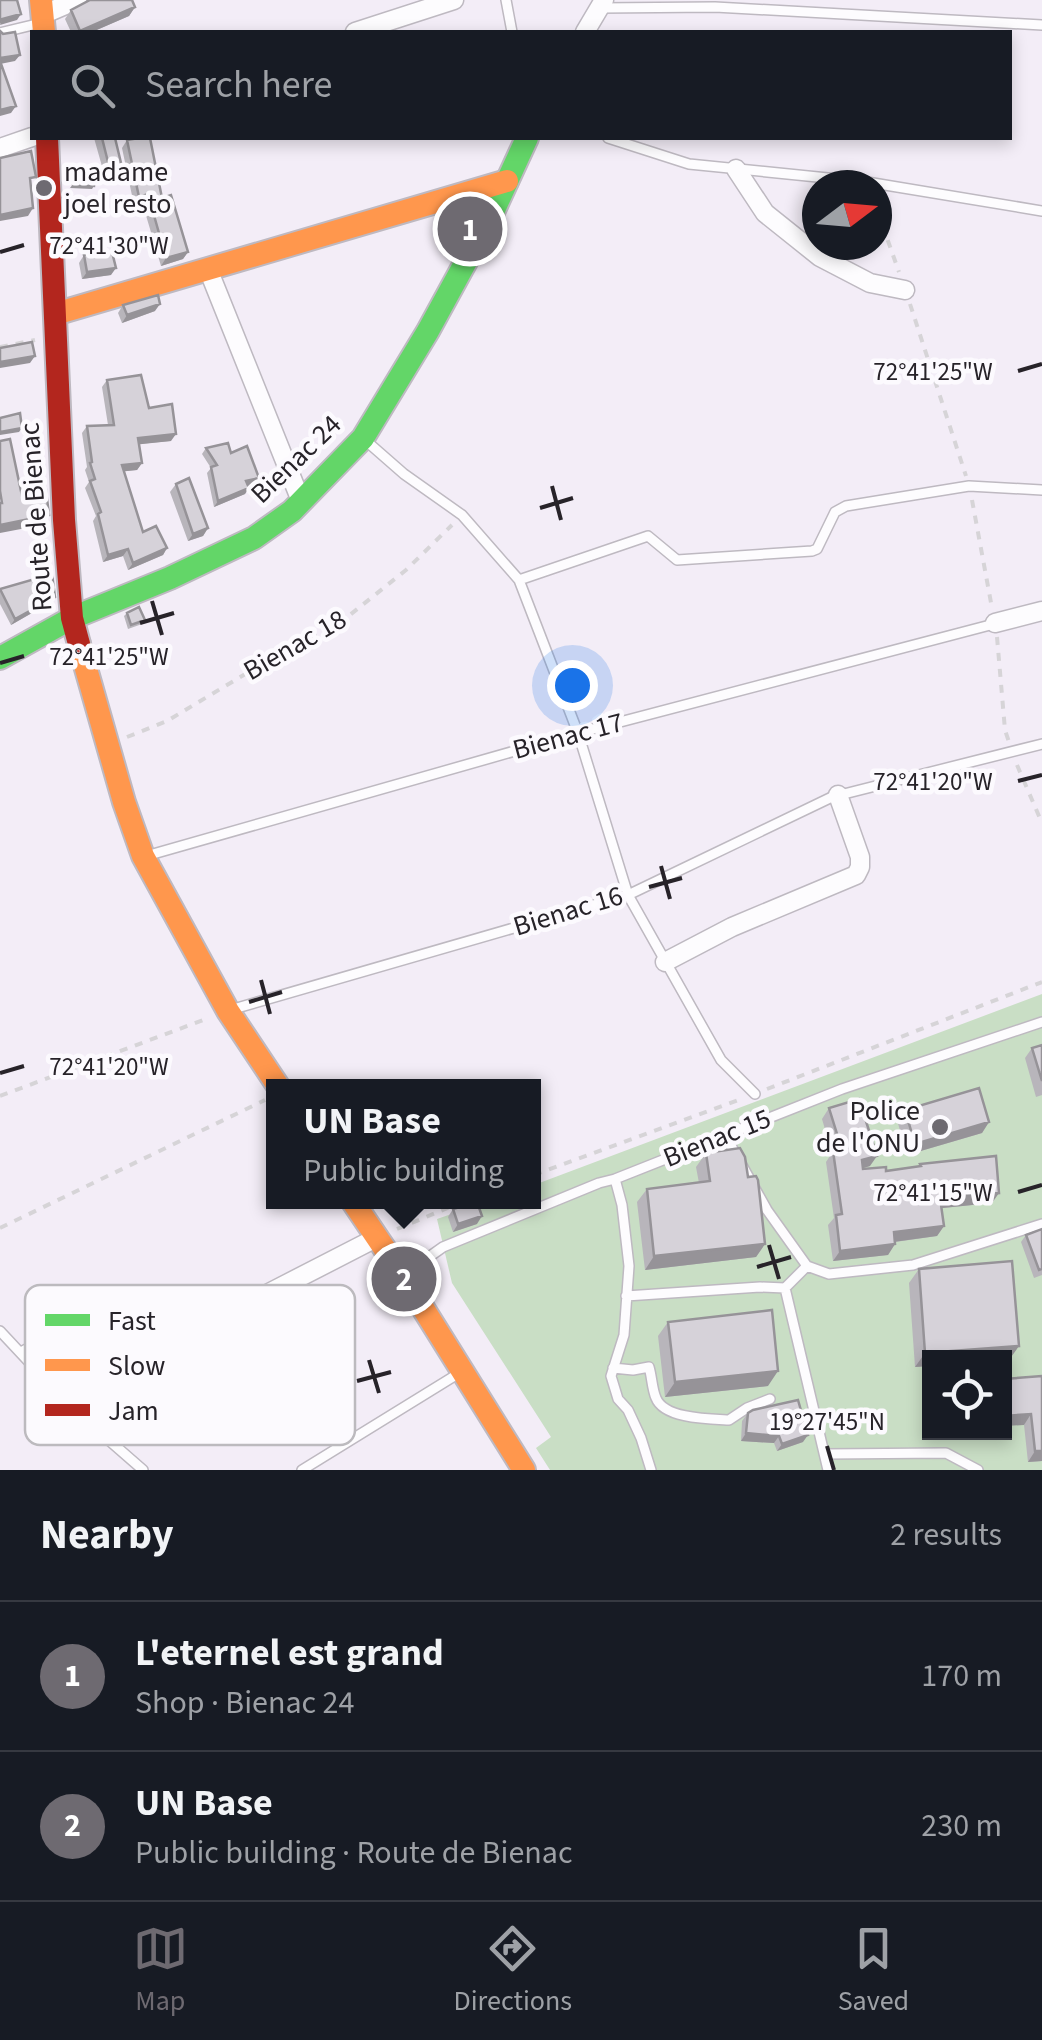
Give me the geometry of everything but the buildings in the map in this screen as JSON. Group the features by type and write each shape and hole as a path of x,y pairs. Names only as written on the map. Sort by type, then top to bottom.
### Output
{"main road":[{"name":"Route de Bienac","path":"46,140 72,618 143,856 228,1010 273,1079"},
{"name":"Bienac 24","path":"0,658 72,618 254,538 292,511 363,438 428,331 493,212 526,140"},
{"path":"55,325 208,269 508,181"},
{"path":"357,1209 524,1470"}],"street":[{"path":"43,18 77,0"},
{"path":"361,30 454,0"},
{"path":"586,30 602,4"},
{"path":"0,148 30,138"},
{"path":"736,168 765,214 820,257 870,283 905,290"},
{"path":"208,269 301,502"},
{"path":"995,623 1042,611"},
{"path":"665,962 732,927 856,876 860,857 838,795"},
{"path":"285,1285 376,1238"}],"lane":[{"path":"506,0 512,30"},
{"path":"602,4 1042,25"},
{"path":"0,33 43,18"},
{"path":"614,140 689,164 867,182 1042,210"},
{"path":"363,438 404,474 462,515 520,580 578,733 628,895 721,1060 755,1094"},
{"path":"520,580 648,536 677,560 812,551 818,549 839,508 969,486 1042,490"},
{"name":"Bienac 17","path":"143,856 578,733 995,623"},
{"name":"Bienac 16","path":"228,1010 628,895 838,795 1042,744"},
{"name":"Bienac 15","path":"541,1207 842,1089 1042,1022"},
{"path":"724,1135 807,1266 829,1274 913,1264 1042,1224"},
{"path":"615,1180 629,1266 624,1334 611,1376 641,1438 650,1470"},
{"name":"Bienac 15","path":"403,1276 444,1247 536,1209"},
{"path":"626,1296 786,1288 807,1266"},
{"path":"786,1288 828,1470"},
{"path":"0,1331 25,1356"},
{"path":"21,1352 25,1350"},
{"path":"613,1368 649,1367 656,1401 667,1412 729,1420 770,1399"},
{"path":"355,1437 461,1372"},
{"path":"115,1445 144,1470"},
{"path":"302,1470 343,1445"},
{"path":"826,1454 946,1453 978,1470"}],"path":[{"path":"892,253 969,486 995,623 1005,730 1042,823"},
{"path":"0,347 55,325"},
{"name":"Bienac 18","path":"107,745 167,721 341,622 406,570 462,515"},
{"path":"541,1173 1042,982"},
{"path":"0,1096 228,1010"},
{"path":"0,1228 266,1100"},
{"path":"376,1238 445,1209"}],"green space":[{"path":"1042,994 1042,1470 550,1470 536,1448 551,1437 452,1283 437,1219 466,1209 541,1209 541,1182"}],"traffic: fast":[{"path":"0,658 72,618 254,538 292,511 363,438 428,331 493,212 526,140"}],"traffic: slow":[{"path":"41,0 44,30"},
{"path":"55,314 507,181"},
{"path":"79,644 143,856 228,1011 273,1079"},
{"path":"358,1209 524,1470"}],"traffic: jam":[{"path":"47,140 64,520 72,618 79,644"}],"place":[{"name":"madame joel resto","path":"44,188"},
{"name":"L'eternel est grand","path":"470,229"},
{"name":"Police de l'ONU","path":"940,1127"},
{"name":"UN Base","path":"404,1279"}]}
